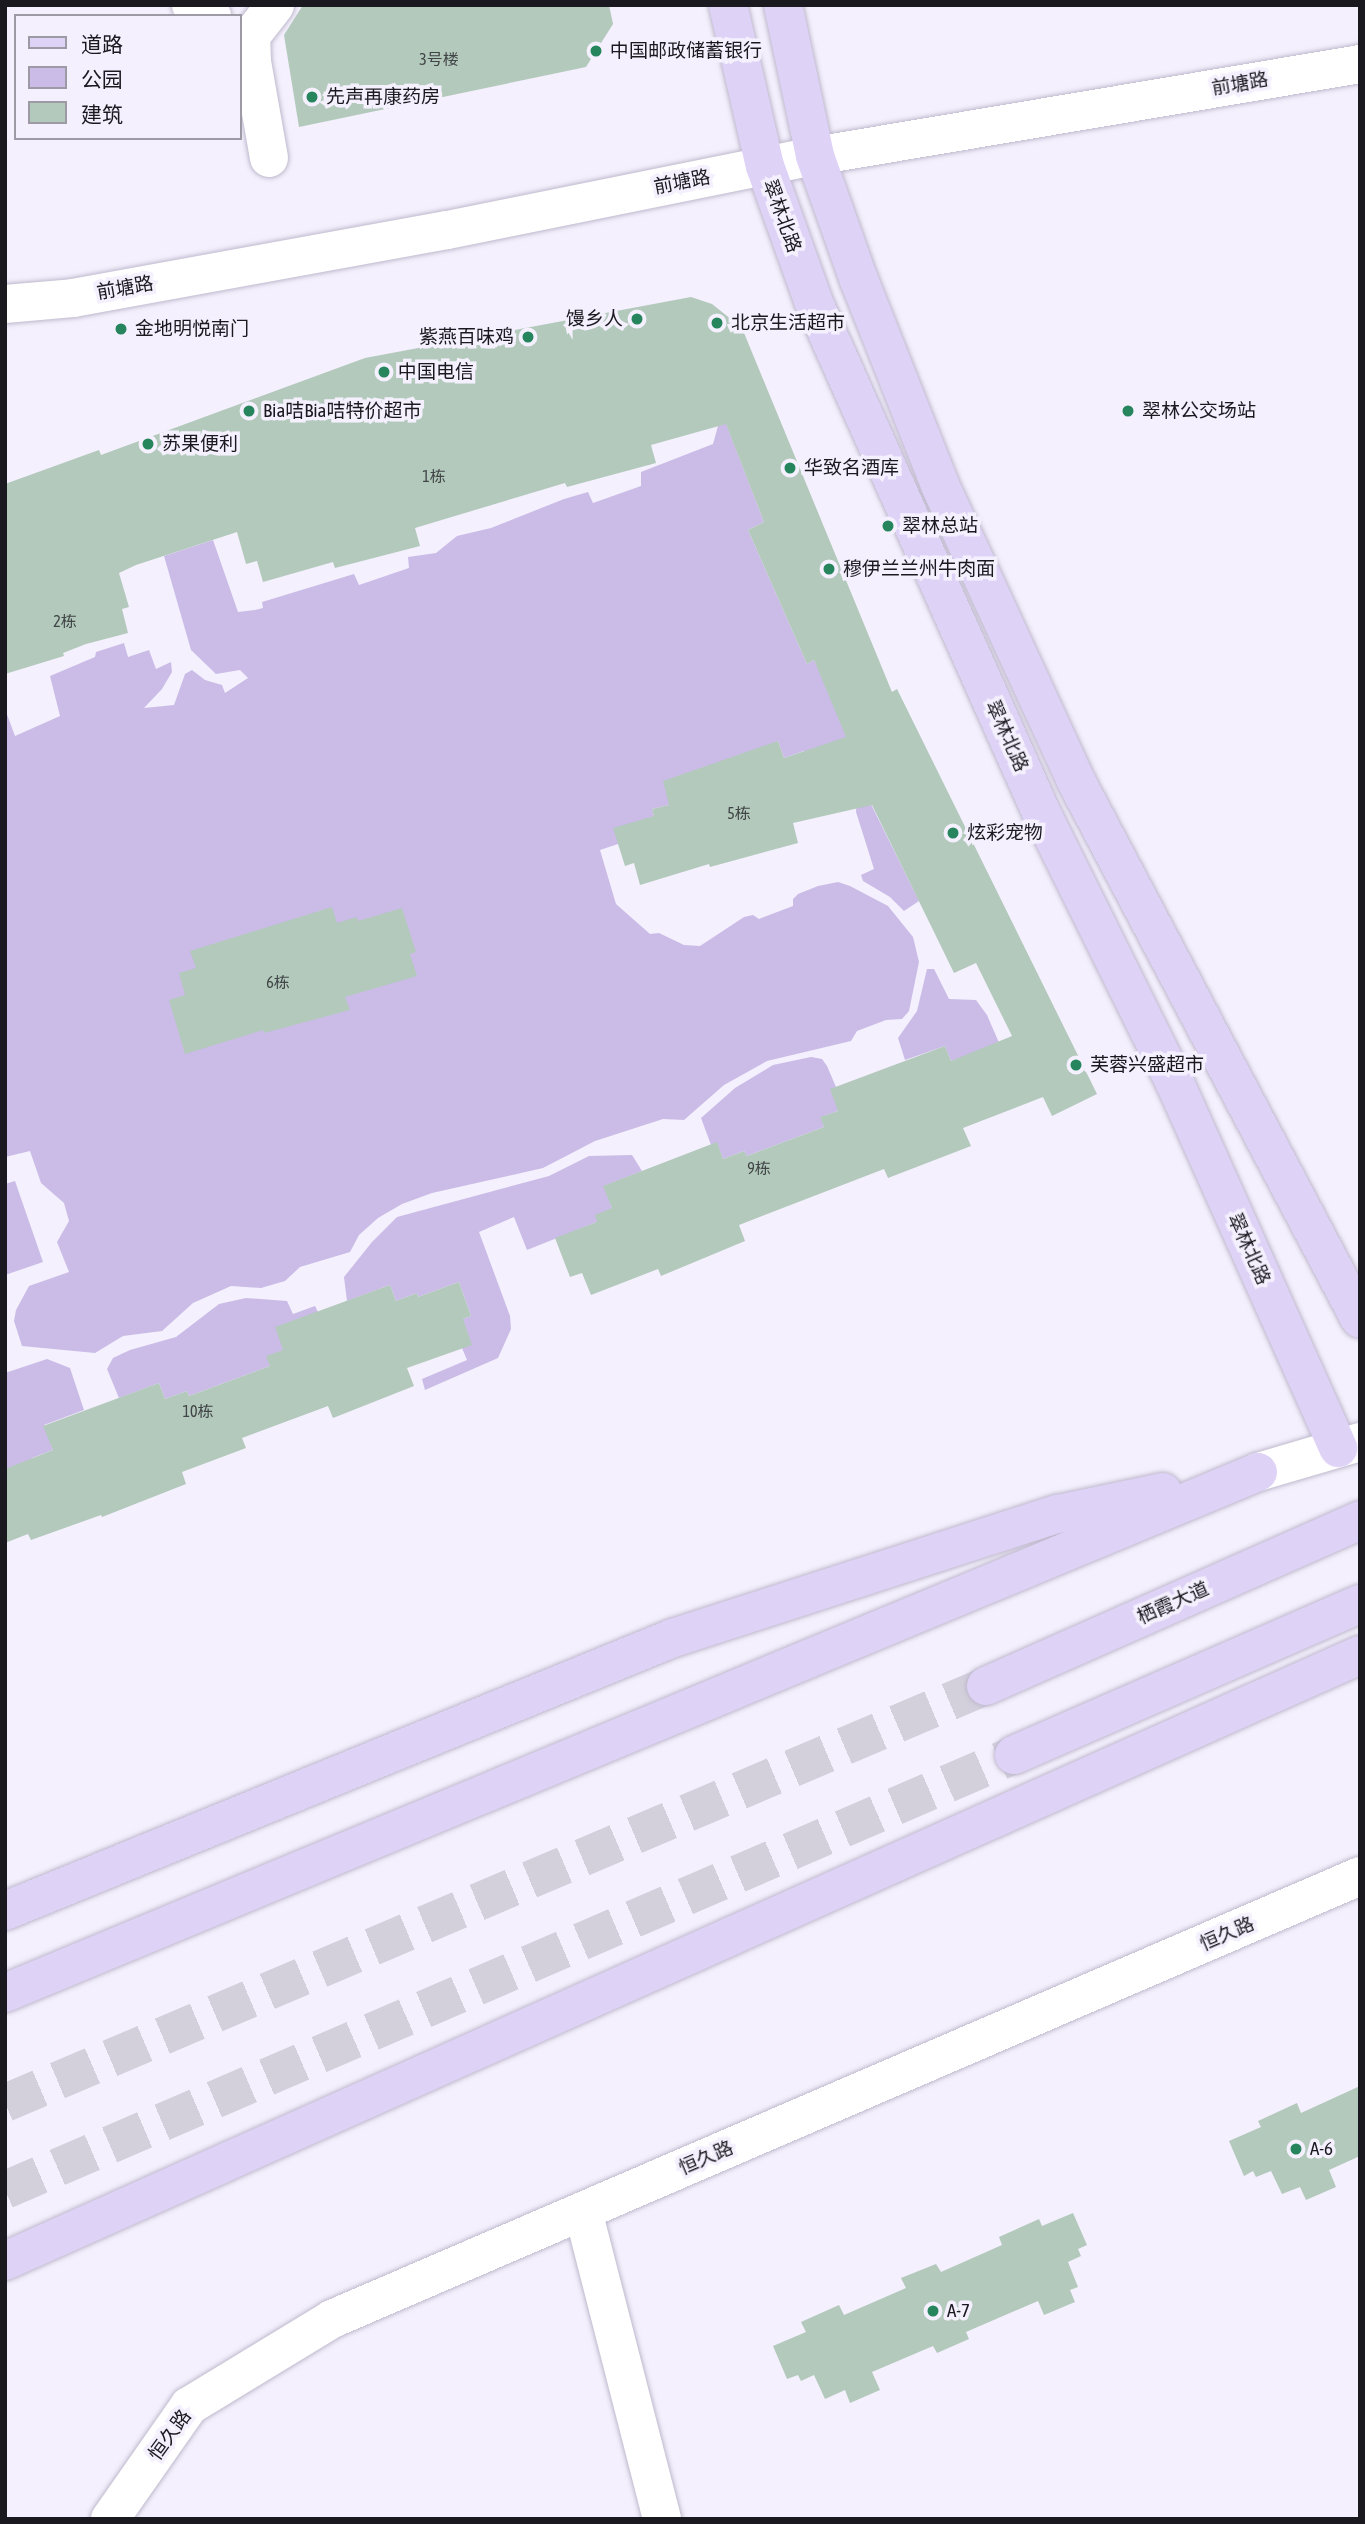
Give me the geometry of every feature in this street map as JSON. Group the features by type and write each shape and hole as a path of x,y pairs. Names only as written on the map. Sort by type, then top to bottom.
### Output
{"main road":[{"name":"翠林北路","path":"728,5 765,166 814,303 1041,812 1349,1445"},
{"path":"783,5 816,156 859,280 940,485 1076,780 1360,1319"},
{"path":"5,1911 673,1638 1058,1514 1258,1472"},
{"path":"5,1993 1258,1472"},
{"name":"栖霞大道","path":"986,1686 1360,1520"},
{"path":"1014,1755 1360,1604"},
{"path":"5,2260 1360,1655"}],"street":[{"path":"191,5 208,14"},
{"path":"269,158 245,33 275,5"},
{"name":"前塘路","path":"5,304 73,298 420,235 816,156 1360,64"},
{"path":"1258,1472 1349,1445"},
{"name":"恒久路","path":"110,2519 189,2406 332,2319 1360,1877"},
{"path":"583,2211 662,2519"}],"green space":[{"path":"717,400 764,522 748,530 807,664 814,660 853,741 807,758 804,751 784,758 778,741 669,805 652,809 654,816 618,844 600,850 616,904 650,934 659,933 684,945 700,946 744,917 753,915 759,919 793,906 793,899 798,894 818,886 838,882 850,886 888,906 913,937 919,962 909,1011 902,1019 886,1020 857,1031 851,1041 767,1061 724,1085 684,1120 663,1119 595,1141 543,1168 432,1193 402,1204 378,1218 359,1235 350,1252 300,1267 285,1281 261,1288 231,1286 193,1303 162,1331 123,1336 95,1353 22,1346 14,1321 16,1310 29,1286 69,1272 57,1242 69,1221 64,1203 41,1183 30,1151 5,1157 5,709 15,736 60,716 50,676 95,657 96,652 124,643 128,657 149,650 156,669 171,662 172,672 162,689 144,708 174,705 185,674 192,670 205,680 222,685 225,693 248,678 240,670 216,674 191,650 164,556 213,540 238,612 263,608 262,602 354,574 359,585 409,568 408,557 436,553 457,536 491,528 588,492 593,503 641,486 641,472 713,444 718,426"},
{"path":"858,778 919,901 904,911 890,897 863,881 861,875 874,869 856,812"},
{"path":"927,969 934,969 949,999 976,1000 987,1015 1000,1045 951,1061 945,1046 905,1060 898,1038 917,1011"},
{"path":"811,1057 822,1059 827,1066 836,1087 838,1111 821,1117 824,1127 747,1156 744,1151 723,1159 717,1143 711,1145 701,1118 735,1088 773,1065"},
{"path":"632,1155 642,1171 604,1186 612,1208 597,1222 527,1250 514,1217 479,1232 510,1316 511,1329 498,1358 425,1390 422,1379 467,1360 462,1348 463,1319 471,1316 459,1282 418,1297 417,1293 396,1301 390,1285 347,1301 344,1277 372,1242 397,1217 549,1176 589,1156"},
{"path":"15,1181 43,1262 5,1275 5,1184"},
{"path":"246,1298 287,1301 293,1314 315,1306 318,1312 270,1366 189,1396 187,1391 165,1399 159,1383 119,1398 107,1369 113,1358 130,1350 176,1337 219,1304"},
{"path":"47,1359 70,1368 84,1410 44,1425 53,1450 32,1458 36,1469 5,1480 5,1373"}],"building":[{"path":"303,5 609,5 613,24 586,67 299,127 284,35"},
{"path":"691,297 712,304 742,328 892,692 897,689 1097,1094 1052,1116 1043,1097 963,1128 971,1146 888,1178 884,1169 739,1225 745,1241 661,1276 658,1269 591,1295 582,1273 570,1277 555,1238 597,1222 595,1215 612,1208 603,1186 717,1142 723,1159 744,1151 747,1156 824,1127 820,1117 838,1111 830,1089 945,1046 951,1061 1012,1036 976,963 954,973 872,805 793,823 798,843 710,867 709,864 640,885 634,863 625,866 613,828 654,816 652,809 669,805 663,781 778,741 784,758 846,737 814,660 807,664 748,530 764,522 726,424 651,445 656,463 567,487 565,483 415,528 420,546 335,568 333,562 263,582 257,561 246,564 237,532 136,565 119,573 129,607 122,609 128,633 86,644 63,653 64,656 5,674 5,484 99,450 101,455 365,358"},
{"path":"332,907 337,923 357,917 358,921 402,908 416,952 410,954 417,976 345,997 350,1010 264,1033 263,1030 185,1054 169,1000 185,995 179,973 196,968 190,951"},
{"path":"459,1282 471,1316 463,1319 472,1345 407,1368 414,1386 333,1418 328,1406 242,1438 246,1448 182,1472 186,1484 102,1517 101,1515 31,1540 28,1534 5,1543 5,1469 53,1450 43,1426 159,1383 165,1399 187,1391 189,1396 270,1366 266,1356 283,1350 275,1327 390,1285 396,1301 417,1293 418,1297"},
{"name":"A-6","path":"1360,2086 1360,2156 1329,2170 1336,2187 1306,2200 1300,2187 1282,2194 1271,2171 1256,2177 1253,2171 1244,2176 1229,2141 1261,2127 1258,2121 1297,2103 1301,2113"},
{"name":"A-7","path":"1073,2213 1087,2245 1078,2249 1081,2256 1068,2262 1078,2287 1070,2290 1075,2302 1044,2315 1038,2301 966,2332 969,2339 937,2353 933,2346 872,2372 880,2390 850,2403 845,2390 825,2399 814,2375 801,2381 798,2375 787,2379 773,2346 806,2332 801,2322 839,2305 844,2315 906,2288 901,2278 936,2264 941,2272 1002,2245 999,2237 1039,2219 1042,2226"}],"tunnel":[{"path":"5,2103 986,1686"},
{"path":"5,2190 1014,1755"}],"place":[{"name":"中国邮政储蓄银行","path":"596,51"},
{"name":"先声再康药房","path":"312,97"},
{"name":"馒乡人","path":"637,319"},
{"name":"北京生活超市","path":"717,323"},
{"name":"金地明悦南门","path":"121,329"},
{"name":"紫燕百味鸡","path":"528,337"},
{"name":"中国电信","path":"384,372"},
{"name":"Bia咭Bia咭特价超市","path":"249,411"},
{"name":"翠林公交场站","path":"1128,411"},
{"name":"苏果便利","path":"148,444"},
{"name":"华致名酒库","path":"790,468"},
{"name":"翠林总站","path":"888,526"},
{"name":"穆伊兰兰州牛肉面","path":"829,569"},
{"name":"炫彩宠物","path":"953,833"},
{"name":"芙蓉兴盛超市","path":"1076,1065"},
{"name":"A-6","path":"1296,2149"},
{"name":"A-7","path":"933,2311"}]}
